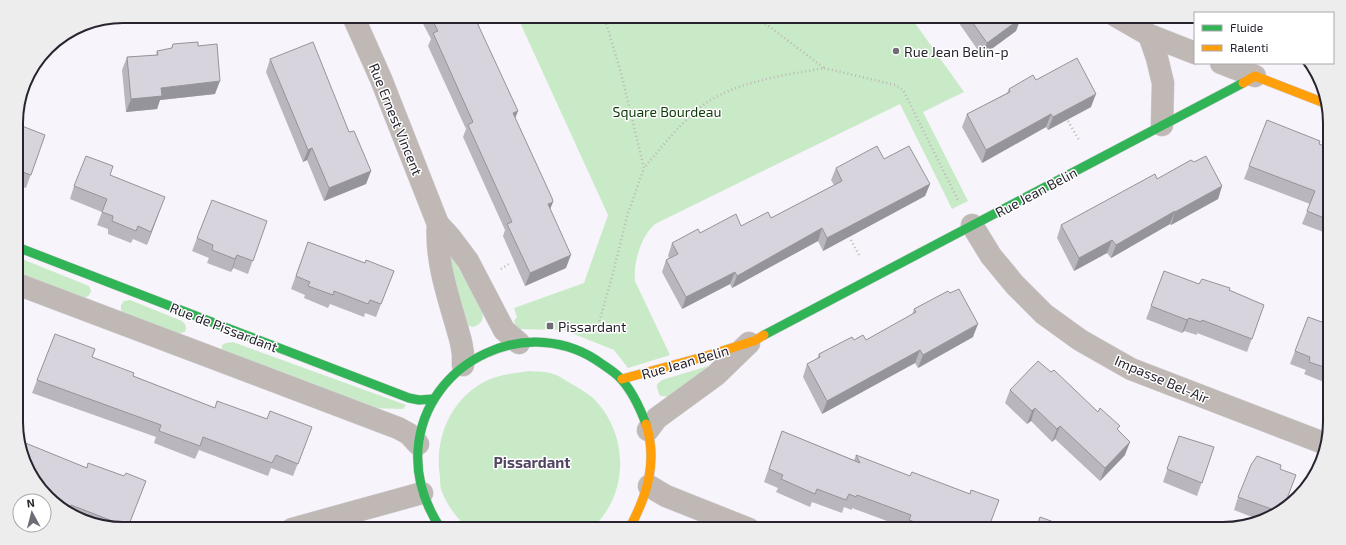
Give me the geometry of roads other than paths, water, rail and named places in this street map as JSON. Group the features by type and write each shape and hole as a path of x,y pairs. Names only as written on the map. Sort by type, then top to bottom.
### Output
{"street":[{"name":"Rue Ernest Vincent","path":"356,23 381,79 438,224 468,261 504,330 519,343"},
{"path":"1128,23 1149,35 1194,53"},
{"path":"1149,35 1158,58 1163,83 1162,125"},
{"path":"1224,64 1321,102"},
{"name":"Rue Jean Belin","path":"622,379 651,372 748,343 1255,76"},
{"name":"Rue Ernest Vincent","path":"438,224 437,241 439,259 461,342 463,365"},
{"name":"Impasse Bel-Air","path":"972,225 992,256 1015,285 1044,314 1080,340 1131,369 1321,442"},
{"name":"Rue de Pissardant","path":"23,249 409,398 420,400 434,399"},
{"path":"23,286 398,428 409,434 418,444"},
{"path":"435,522 422,493 418,474 418,444 423,423 434,399 448,379 463,365 484,353 503,346 519,343 545,342 567,346 590,355 622,379 639,406 648,430 652,466 649,486 641,508 633,522"},
{"name":"Rue Jean Belin","path":"648,430 657,418 716,376 748,343"},
{"path":"649,486 666,496 731,522"},
{"path":"319,522 422,493"}],"place":[{"name":"Rue Jean Belin-p","path":"896,51"},
{"name":"Pissardant","path":"550,326"}],"district":[{"name":"Pissardant","path":"532,462"}],"park label":[{"name":"Square Bourdeau","path":"667,111"}]}
